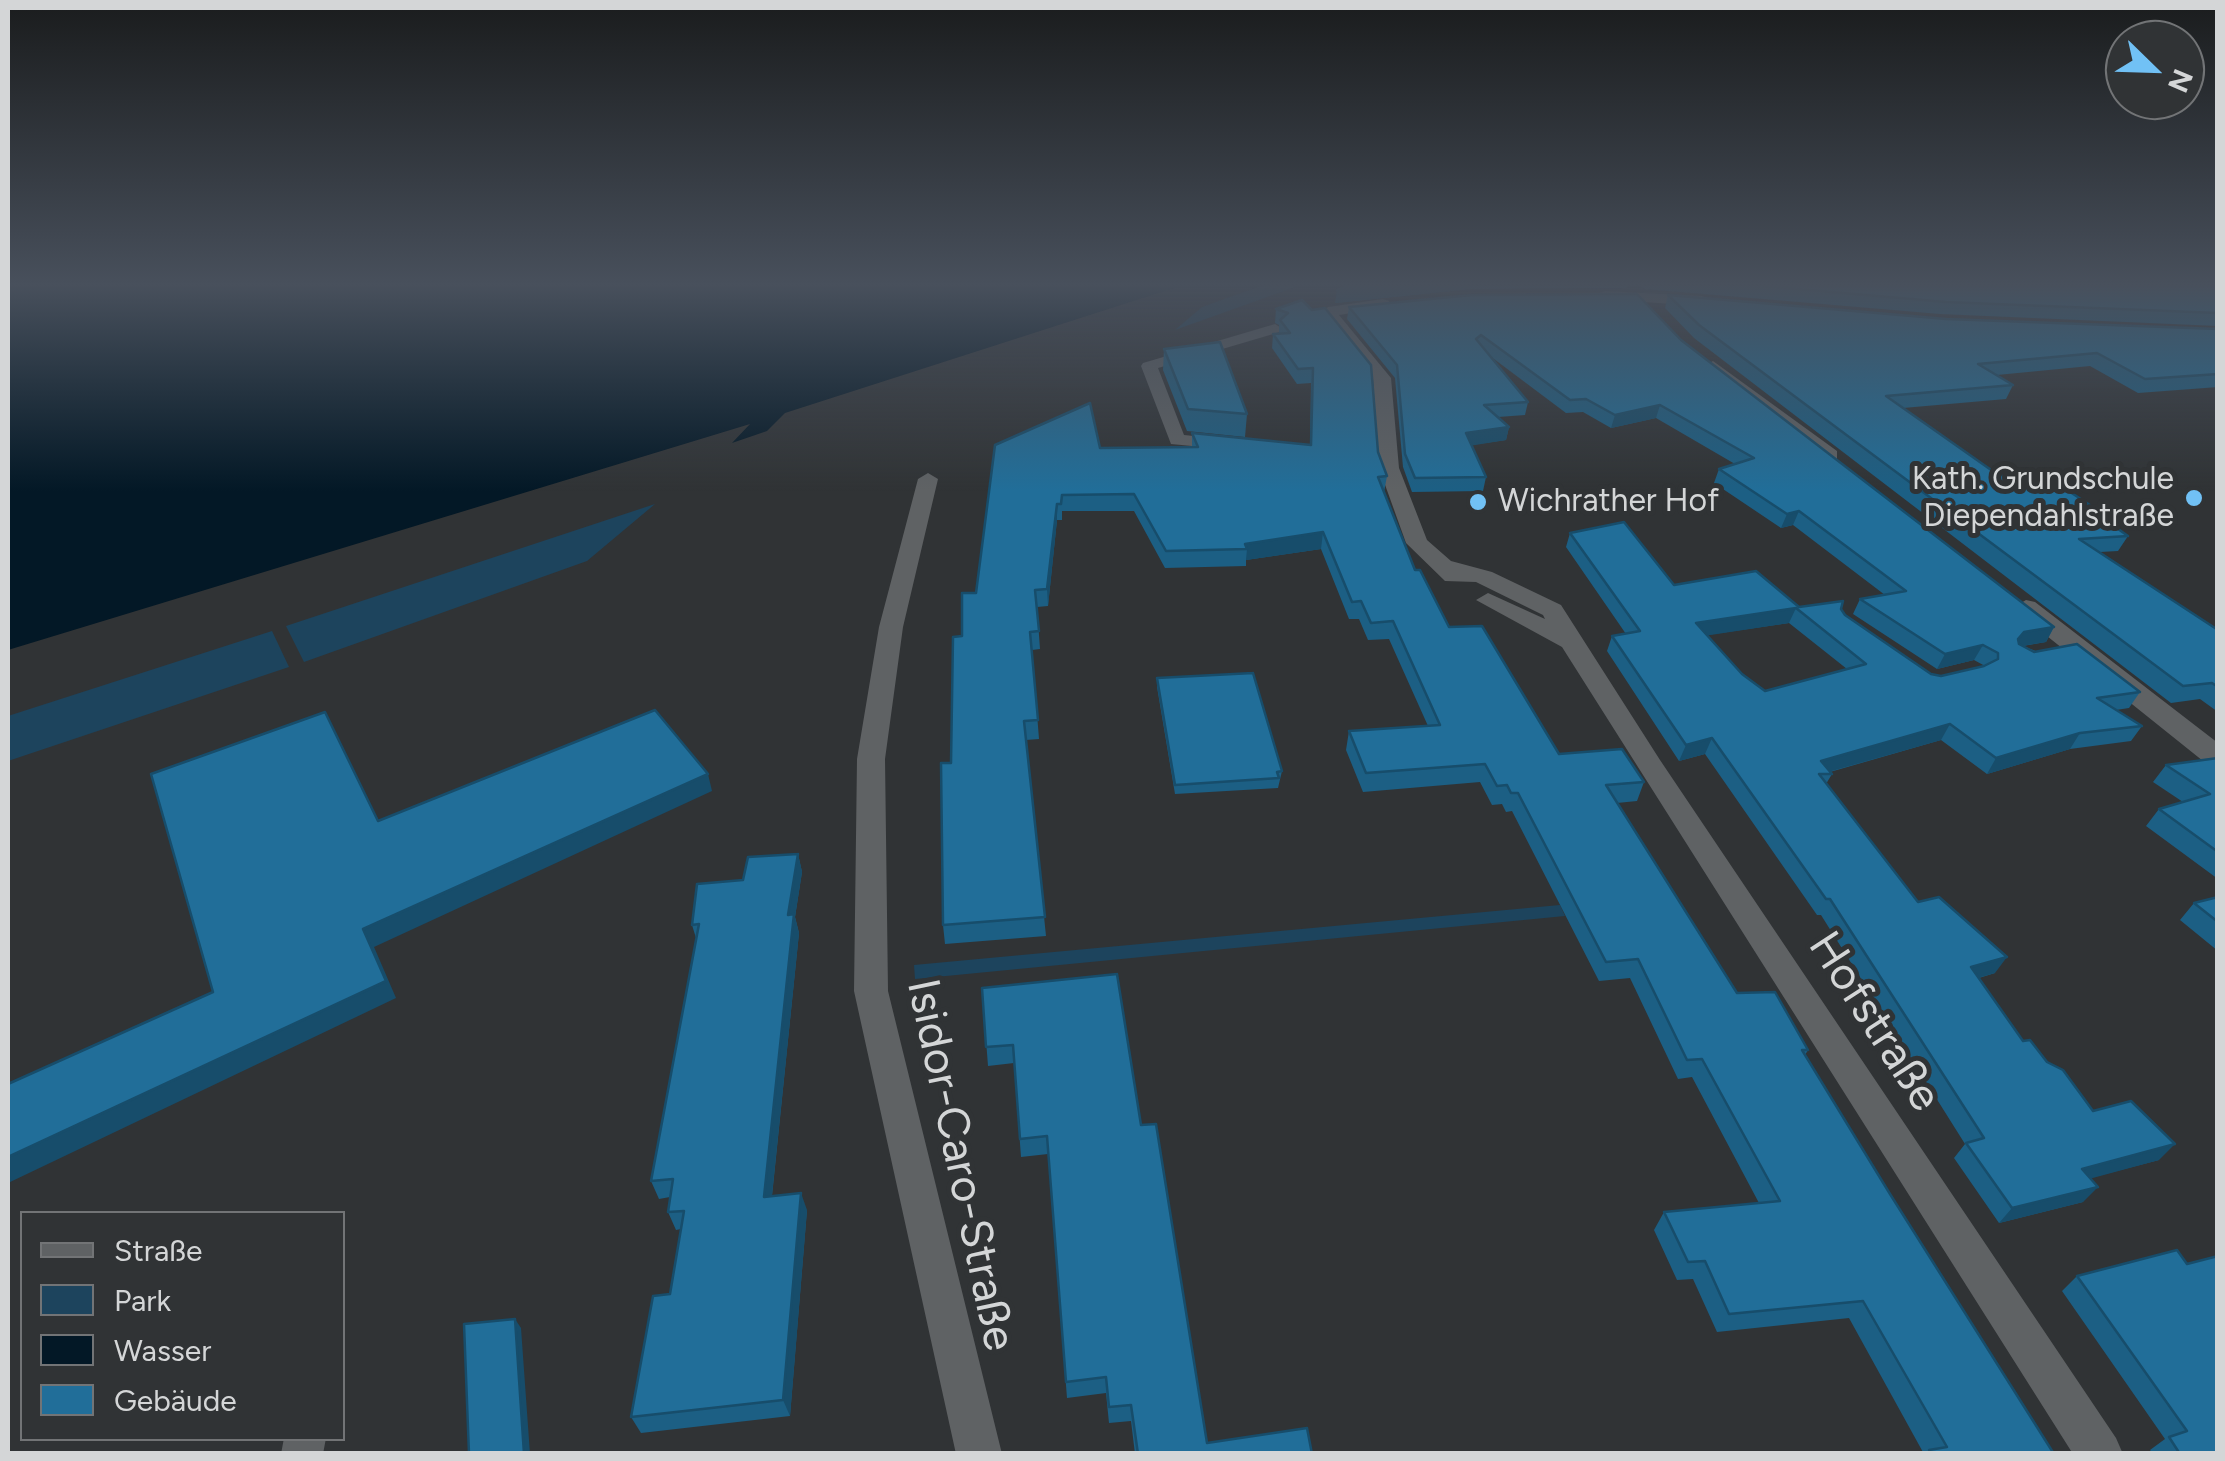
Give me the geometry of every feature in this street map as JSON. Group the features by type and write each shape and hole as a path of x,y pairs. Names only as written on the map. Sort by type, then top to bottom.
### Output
{"street":[{"name":"Hofstraße","path":"1359,354 1382,378 1389,468 1417,543 1466,589 1572,642 1669,797 2100,1454"},
{"path":"1697,354 1854,473"},
{"name":"Isidor-Caro-Straße","path":"928,479 888,642 871,759 871,991 979,1454"},
{"path":"2008,593 2218,758"}],"lane":[{"path":"1189,354 1149,366 1178,440 1234,445"},
{"path":"2041,653 2076,646"}],"green space":[{"path":"655,504 587,561 304,662 286,626"},
{"path":"272,631 289,667 8,761 8,716"},
{"path":"1560,905 1565,916 915,979 914,965"}],"water":[{"path":"8,354 968,354 785,413 767,431 732,443 750,424 8,650"}],"building":[{"path":"1166,354 1225,354 1247,414 1188,409"},
{"path":"1287,354 1362,354 1371,365 1378,452 1387,476 1378,477 1415,570 1420,570 1449,627 1482,626 1559,754 1622,749 1644,782 1606,785 1737,993 1775,992 1808,1050 1802,1050 2054,1454 1931,1454 1929,1450 1947,1447 1863,1301 1729,1314 1705,1261 1688,1262 1664,1212 1780,1201 1702,1059 1687,1060 1638,959 1606,962 1518,793 1511,793 1507,785 1497,786 1485,764 1366,773 1349,731 1440,725 1393,621 1371,623 1361,601 1352,602 1323,532 1245,544 1247,549 1166,551 1134,494 1062,495 1061,504 1057,504 1047,589 1035,590 1039,631 1030,632 1038,720 1024,721 1045,917 943,925 941,763 951,763 953,637 962,636 962,593 976,593 995,445 1090,403 1100,448 1198,447 1192,433 1311,445 1313,368 1298,369"},
{"path":"1388,354 1489,354 1528,402 1484,405 1509,427 1466,433 1486,477 1415,478 1405,454 1397,365"},
{"path":"1507,354 1699,354 2054,627 2024,632 2019,644 2034,652 2077,644 2140,692 2097,698 2142,726 2080,733 1996,758 1950,724 1821,761 1832,774 1819,774 1918,902 1939,897 2007,957 1971,967 2023,1041 2030,1040 2047,1062 2063,1070 2093,1111 2131,1101 2175,1144 2082,1169 2098,1187 2012,1208 1966,1143 1984,1138 1830,899 1826,899 1712,738 1686,745 1612,636 1640,631 1570,533 1624,522 1674,585 1756,571 1799,607 1843,601 1841,609 1845,615 1931,674 1941,676 1984,666 1998,659 1998,653 1983,645 1945,654 1860,599 1906,591 1799,511 1787,514 1719,469 1754,458 1660,405 1615,415 1586,399 1570,400","holes":["1796,608 1866,664 1765,691 1742,674 1696,623"]},
{"path":"1738,354 2084,354 1978,364 2013,385 1886,396 1994,472 2010,478 2046,476 2111,519 2104,519 2128,536 2079,539 2218,630 2218,687 2212,683 2183,686"},
{"path":"2099,354 2218,354 2218,374 2145,379"},
{"path":"1253,673 1282,771 1277,772 1279,778 1175,785 1157,678"},
{"path":"655,710 708,774 363,929 386,981 8,1157 8,1084 213,992 151,774 325,712 378,821"},
{"path":"2218,758 2218,852 2159,809 2210,794 2166,765"},
{"path":"798,854 788,915 794,914 764,1197 801,1193 783,1400 631,1417 653,1296 670,1294 684,1211 668,1212 673,1179 651,1181 699,924 692,925 697,884 743,880 748,857"},
{"path":"2218,897 2218,922 2194,903"},
{"path":"1117,974 1141,1125 1156,1124 1207,1443 1307,1428 1312,1454 1138,1454 1131,1405 1109,1407 1106,1377 1066,1382 1047,1136 1020,1139 1013,1045 986,1047 982,988"},
{"path":"2177,1250 2187,1264 2218,1256 2218,1454 2180,1454 2169,1437 2187,1431 2077,1276"},
{"path":"515,1319 524,1454 469,1454 464,1324"}],"place":[{"name":"Kath. Grundschule Diependahlstraße","path":"2194,498"},
{"name":"Wichrather Hof","path":"1478,502"}]}
